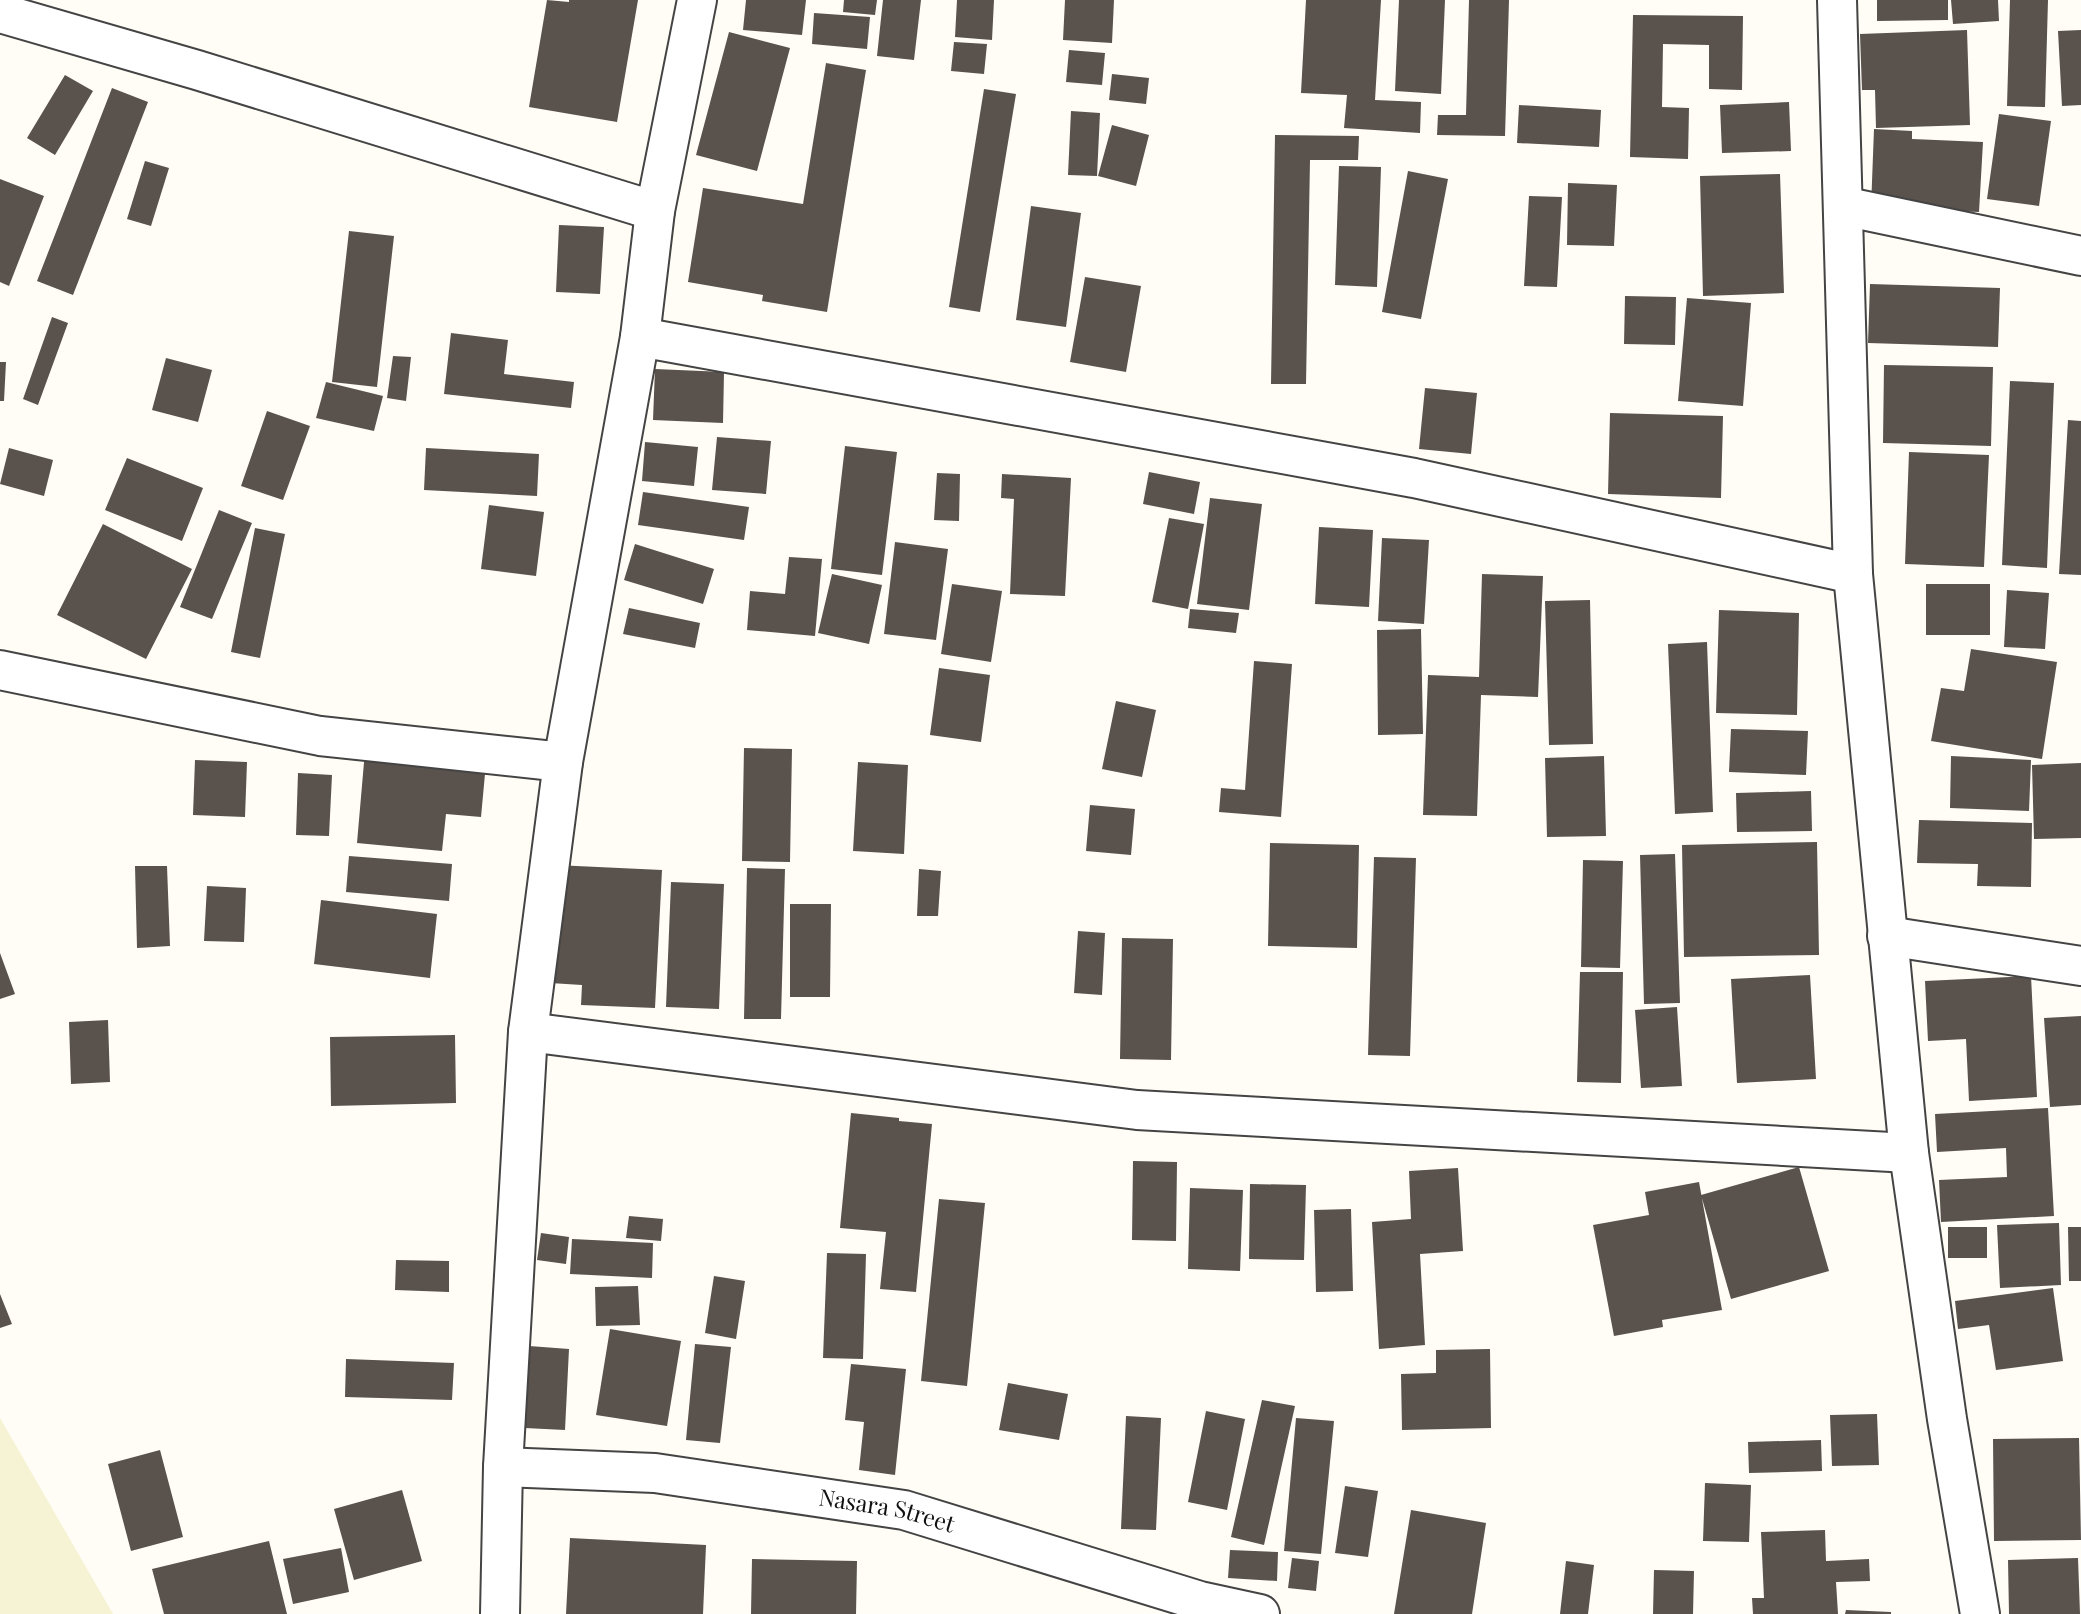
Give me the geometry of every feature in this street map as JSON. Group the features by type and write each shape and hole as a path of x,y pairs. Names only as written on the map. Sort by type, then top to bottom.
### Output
{"street":[{"path":"500,1614 503,1467 528,1032 562,762 640,337 655,211 696,0"},
{"path":"1837,0 1853,573 1909,1153 1947,1419 1980,1614"},
{"path":"0,13 197,70 655,211"},
{"path":"1843,206 2081,257"},
{"path":"640,337 1414,478 1853,573"},
{"path":"0,670 320,736 562,762"},
{"path":"1887,936 2081,966"},
{"path":"528,1032 1137,1110 1909,1153"},
{"name":"Nasara Street","path":"503,1467 655,1473 904,1510 1200,1601 1260,1614"}],"shaded area":[{"path":"0,1418 113,1614 0,1614"}],"building":[{"path":"547,0 638,0 617,122 529,107"},
{"path":"746,0 806,0 802,35 743,30"},
{"path":"844,0 877,0 875,15 843,12"},
{"path":"883,0 921,0 914,60 877,56"},
{"path":"957,0 994,0 992,40 955,37"},
{"path":"1065,0 1114,0 1112,43 1063,40"},
{"path":"1306,0 1381,0 1375,100 1421,102 1420,133 1344,128 1347,95 1301,93"},
{"path":"1399,0 1445,0 1441,94 1395,91"},
{"path":"1469,0 1509,0 1505,136 1437,135 1438,115 1466,115"},
{"path":"1877,0 1948,0 1948,20 1877,21"},
{"path":"1951,0 1998,0 1999,21 1953,24"},
{"path":"2010,0 2048,0 2045,107 2007,106"},
{"path":"814,13 870,17 867,49 812,44"},
{"path":"1633,15 1743,16 1742,90 1709,89 1709,45 1663,44 1662,107 1689,108 1688,159 1630,157"},
{"path":"1967,30 1970,125 1876,128 1875,90 1862,90 1860,34"},
{"path":"2081,30 2081,105 2062,106 2058,31"},
{"path":"729,32 790,48 757,171 696,155"},
{"path":"954,42 987,44 984,74 951,71"},
{"path":"1069,50 1105,53 1102,85 1066,82"},
{"path":"826,63 866,70 827,312 762,301 763,295 688,282 703,188 803,204"},
{"path":"1112,74 1149,78 1146,104 1109,100"},
{"path":"65,75 93,91 55,155 27,138"},
{"path":"112,88 148,102 73,295 37,281"},
{"path":"984,89 1016,94 980,312 949,307"},
{"path":"1789,102 1791,151 1722,153 1720,105"},
{"path":"1519,105 1601,110 1599,147 1517,143"},
{"path":"1071,111 1100,113 1097,176 1068,175"},
{"path":"1999,114 2051,121 2039,206 1987,199"},
{"path":"1112,125 1149,135 1136,186 1098,176"},
{"path":"1874,129 1912,131 1912,139 1983,142 1979,212 1871,208"},
{"path":"1275,135 1359,136 1358,160 1310,160 1306,384 1271,384"},
{"path":"145,161 169,168 151,226 127,219"},
{"path":"1339,166 1381,167 1377,287 1335,285"},
{"path":"1408,171 1448,179 1421,319 1382,312"},
{"path":"1780,174 1784,293 1703,296 1700,176"},
{"path":"0,179 44,196 9,286 0,282"},
{"path":"1568,183 1617,185 1614,246 1567,245"},
{"path":"1529,196 1562,197 1557,287 1524,286"},
{"path":"1031,206 1081,213 1066,327 1016,320"},
{"path":"559,225 604,227 600,294 556,292"},
{"path":"349,231 394,236 377,387 332,382"},
{"path":"1085,277 1141,286 1126,372 1070,362"},
{"path":"1870,284 2000,288 1998,347 1868,343"},
{"path":"1625,296 1676,297 1675,345 1624,344"},
{"path":"1687,298 1751,303 1743,406 1678,401"},
{"path":"52,317 68,323 38,405 23,399"},
{"path":"451,333 508,340 504,374 574,382 571,408 444,394"},
{"path":"393,356 411,357 406,401 387,398"},
{"path":"166,358 212,370 198,422 152,410"},
{"path":"0,362 6,362 4,401 0,401"},
{"path":"1884,365 1993,367 1991,446 1883,443"},
{"path":"655,369 724,372 723,423 653,420"},
{"path":"2010,381 2054,383 2047,568 2002,565"},
{"path":"326,382 383,396 374,431 316,418"},
{"path":"1425,388 1477,393 1471,454 1419,449"},
{"path":"267,411 310,426 283,500 241,486"},
{"path":"1610,413 1723,416 1721,498 1608,494"},
{"path":"2068,420 2081,421 2081,575 2059,574"},
{"path":"717,437 771,441 766,494 712,490"},
{"path":"645,442 698,447 694,486 642,481"},
{"path":"845,446 897,452 882,575 831,569"},
{"path":"9,448 53,460 44,496 0,484"},
{"path":"426,448 539,454 537,496 424,490"},
{"path":"1909,452 1989,455 1984,567 1905,564"},
{"path":"127,458 203,488 182,541 105,510"},
{"path":"1149,472 1200,482 1194,514 1143,504"},
{"path":"937,473 960,474 959,521 934,520"},
{"path":"1002,474 1071,478 1065,596 1010,594 1014,499 1001,498"},
{"path":"643,492 749,507 744,540 638,525"},
{"path":"1210,498 1262,504 1249,610 1197,604"},
{"path":"489,505 544,512 536,576 481,569"},
{"path":"219,510 252,523 212,619 180,607"},
{"path":"1169,518 1204,524 1188,609 1152,602"},
{"path":"103,524 192,569 146,659 57,615"},
{"path":"1319,527 1373,530 1369,607 1315,604"},
{"path":"255,528 285,534 260,658 231,652"},
{"path":"1382,538 1429,540 1424,624 1378,621"},
{"path":"895,542 948,549 936,640 884,634"},
{"path":"635,544 714,569 703,604 624,580"},
{"path":"789,557 822,559 815,636 747,630 750,591 785,594"},
{"path":"832,574 882,585 869,644 818,633"},
{"path":"1482,574 1543,576 1538,697 1481,695 1477,816 1423,815 1428,675 1479,677"},
{"path":"952,584 1002,591 991,662 941,654"},
{"path":"1926,584 1990,584 1990,635 1926,635"},
{"path":"2007,590 2049,593 2045,649 2004,647"},
{"path":"1590,600 1593,744 1549,745 1545,601"},
{"path":"629,608 700,623 695,648 623,634"},
{"path":"1190,609 1239,613 1236,633 1188,628"},
{"path":"1719,610 1799,613 1797,715 1716,713"},
{"path":"1421,629 1423,734 1378,735 1377,630"},
{"path":"1707,642 1713,812 1675,814 1668,644"},
{"path":"1971,649 2057,662 2042,759 1931,741 1941,688 1964,691"},
{"path":"1254,661 1292,664 1281,817 1219,812 1221,788 1245,790"},
{"path":"939,668 990,675 981,742 930,735"},
{"path":"1116,701 1156,710 1142,777 1102,769"},
{"path":"1731,729 1808,731 1806,775 1729,772"},
{"path":"744,748 792,749 790,862 742,861"},
{"path":"365,751 486,763 481,817 446,814 442,851 357,843"},
{"path":"1604,756 1606,836 1547,837 1545,758"},
{"path":"1951,756 2031,760 2029,811 1950,808"},
{"path":"195,760 247,762 245,817 193,815"},
{"path":"858,762 908,765 904,854 853,851"},
{"path":"2081,763 2081,838 2034,839 2032,765"},
{"path":"298,773 332,775 329,836 296,835"},
{"path":"1811,791 1812,831 1737,832 1736,793"},
{"path":"1090,805 1135,809 1131,855 1086,851"},
{"path":"1919,820 2032,823 2031,887 1977,886 1978,864 1917,863"},
{"path":"1817,842 1819,955 1684,957 1682,845"},
{"path":"1270,843 1359,845 1357,948 1268,946"},
{"path":"1675,854 1680,1003 1644,1004 1640,855"},
{"path":"349,856 452,864 449,901 346,892"},
{"path":"1374,857 1416,858 1410,1056 1368,1055"},
{"path":"1583,860 1623,861 1620,968 1581,967"},
{"path":"555,865 662,870 655,1008 581,1005 582,985 550,983"},
{"path":"135,866 167,866 170,946 137,948"},
{"path":"747,868 785,869 781,1019 744,1019"},
{"path":"919,869 941,871 938,916 917,916"},
{"path":"671,882 724,884 719,1009 666,1007"},
{"path":"207,886 246,888 244,942 204,941"},
{"path":"321,900 437,914 430,978 314,964"},
{"path":"790,904 831,904 830,997 790,997"},
{"path":"1078,931 1105,933 1102,995 1074,993"},
{"path":"1122,938 1173,939 1171,1060 1120,1059"},
{"path":"0,953 15,994 0,999"},
{"path":"1580,972 1623,972 1621,1083 1577,1082"},
{"path":"1810,975 1816,1079 1737,1083 1731,979"},
{"path":"2031,976 2037,1097 1969,1101 1966,1039 1928,1041 1925,981"},
{"path":"1677,1007 1682,1086 1641,1088 1635,1010"},
{"path":"2081,1016 2081,1105 2050,1107 2044,1018"},
{"path":"108,1020 110,1082 71,1084 69,1022"},
{"path":"455,1035 456,1103 331,1106 330,1037"},
{"path":"2048,1108 2054,1216 1941,1222 1939,1180 2007,1177 2006,1148 1937,1152 1935,1114"},
{"path":"851,1113 932,1124 916,1292 880,1289 886,1232 840,1228"},
{"path":"1133,1161 1177,1162 1176,1241 1132,1240"},
{"path":"1799,1167 1829,1271 1731,1299 1701,1195"},
{"path":"1458,1168 1463,1251 1420,1254 1425,1345 1379,1349 1372,1222 1411,1219 1409,1171"},
{"path":"1699,1182 1722,1310 1662,1320 1663,1327 1614,1336 1593,1225 1649,1215 1645,1192"},
{"path":"1250,1184 1306,1185 1304,1260 1249,1259"},
{"path":"1190,1188 1243,1190 1240,1271 1188,1269"},
{"path":"939,1199 985,1203 967,1386 921,1381"},
{"path":"1351,1209 1353,1291 1316,1292 1314,1210"},
{"path":"629,1216 663,1219 661,1241 626,1238"},
{"path":"2059,1223 2061,1285 2000,1288 1997,1225"},
{"path":"1948,1227 1987,1227 1987,1258 1948,1258"},
{"path":"2068,1227 2081,1227 2081,1281 2069,1281"},
{"path":"541,1233 569,1237 566,1264 537,1260"},
{"path":"572,1239 653,1243 652,1278 570,1274"},
{"path":"827,1253 866,1254 863,1359 823,1358"},
{"path":"396,1260 449,1261 449,1292 395,1290"},
{"path":"714,1276 745,1281 736,1339 705,1333"},
{"path":"638,1286 640,1325 596,1326 595,1287"},
{"path":"2053,1288 2063,1361 1996,1370 1989,1325 1958,1329 1955,1301"},
{"path":"0,1294 12,1324 0,1328"},
{"path":"610,1329 681,1341 667,1426 596,1415"},
{"path":"695,1344 731,1347 720,1443 686,1440"},
{"path":"529,1346 569,1349 565,1430 525,1428"},
{"path":"1490,1349 1491,1428 1402,1430 1401,1374 1436,1373 1436,1350"},
{"path":"346,1359 454,1363 452,1400 345,1397"},
{"path":"851,1364 906,1369 895,1475 859,1470 864,1422 845,1420"},
{"path":"1008,1383 1068,1394 1059,1440 999,1430"},
{"path":"1262,1400 1295,1406 1264,1545 1231,1537"},
{"path":"1206,1411 1245,1419 1227,1510 1188,1502"},
{"path":"1877,1414 1879,1465 1832,1466 1830,1415"},
{"path":"1126,1416 1161,1418 1156,1530 1121,1529"},
{"path":"1296,1418 1334,1421 1321,1554 1284,1551"},
{"path":"2079,1438 2081,1540 1994,1541 1993,1439"},
{"path":"1821,1440 1822,1471 1749,1473 1748,1442"},
{"path":"160,1450 183,1537 131,1551 108,1464"},
{"path":"1705,1483 1751,1485 1749,1542 1703,1541"},
{"path":"1345,1486 1378,1491 1368,1557 1335,1553"},
{"path":"402,1490 422,1561 354,1580 334,1509"},
{"path":"1411,1510 1486,1523 1472,1614 1394,1614"},
{"path":"1825,1530 1826,1561 1869,1559 1870,1581 1836,1582 1838,1614 1753,1614 1752,1598 1764,1598 1761,1532"},
{"path":"570,1538 706,1545 703,1614 566,1614"},
{"path":"269,1541 287,1614 164,1614 152,1569"},
{"path":"341,1548 349,1592 293,1604 283,1559"},
{"path":"1230,1550 1278,1552 1277,1581 1228,1578"},
{"path":"1292,1558 1319,1561 1316,1591 1288,1588"},
{"path":"2078,1558 2080,1614 2009,1614 2008,1560"},
{"path":"752,1559 857,1561 856,1614 751,1614"},
{"path":"1566,1561 1594,1565 1588,1614 1560,1614"},
{"path":"1654,1570 1694,1571 1693,1614 1653,1614"},
{"path":"1846,1610 1891,1612 1891,1614 1845,1614"}]}
